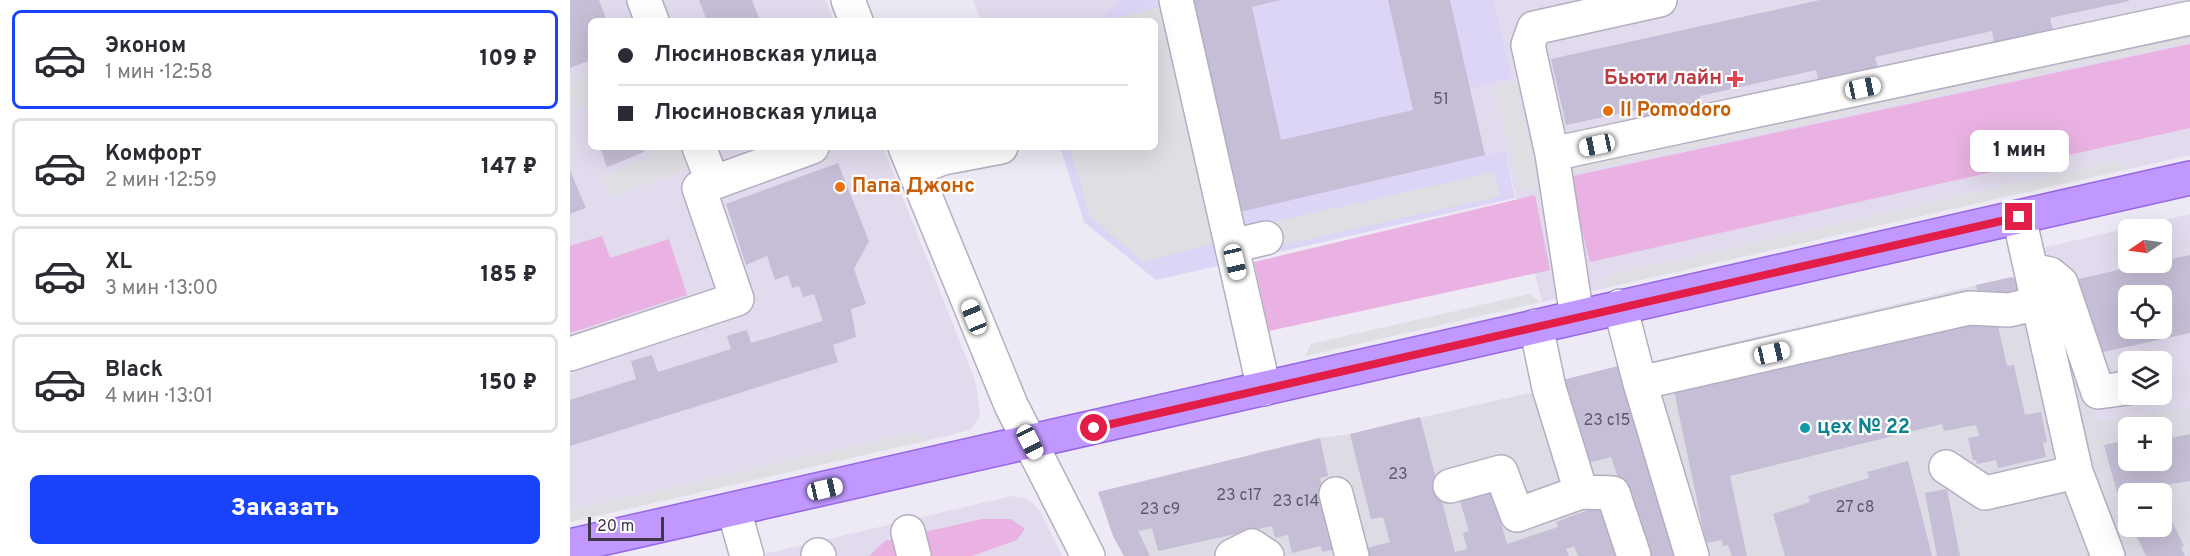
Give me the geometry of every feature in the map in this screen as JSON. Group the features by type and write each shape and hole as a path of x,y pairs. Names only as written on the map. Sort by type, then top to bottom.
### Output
{"main road":[{"path":"570,546 2190,178"}],"street":[{"path":"644,0 651,18"},
{"path":"848,0 855,18"},
{"path":"1176,0 1264,389"},
{"path":"1576,317 1552,154 1528,45 1534,28 1660,0"},
{"path":"1552,154 2190,18"},
{"path":"700,150 713,183"},
{"path":"570,354 737,299 699,188 804,150"},
{"path":"985,150 943,158 909,158 1011,405 1088,556"},
{"path":"2019,217 2076,472 2108,556"},
{"path":"1232,246 1266,238"},
{"path":"2031,270 2050,274 2061,283 2098,392 2118,389"},
{"path":"1640,383 1969,308 2009,309 2038,303"},
{"path":"1620,306 1640,383 1692,556"},
{"path":"1536,326 1549,388 1581,492"},
{"path":"1946,467 1985,493 2076,472"},
{"path":"1450,486 1502,472 1517,515 1581,492 1613,493 1634,556"},
{"path":"1336,494 1344,554"},
{"path":"734,510 747,556"},
{"path":"1232,556 1252,546 1267,556"}],"shaded area":[{"path":"570,0 826,0 833,18 588,18 588,150 884,150 974,378 980,416 970,430 930,440 915,432 573,510 570,515"},
{"path":"973,0 1120,0 1101,17 1096,18 980,18"},
{"path":"1120,0 1494,0 1512,78 1470,89 1485,155 1505,151 1515,198 1156,280 1084,222 1061,150 1158,150 1158,18 1096,18 1101,17"},
{"path":"1494,0 2190,0 2190,155 2129,169 2116,161 1608,276 1601,289 1542,302 1505,151 1485,155 1470,89 1512,78"},
{"path":"1173,4 1228,240 1143,262 1090,216 1070,150 1158,150 1158,18 1117,18"},
{"path":"2190,23 2190,42 1569,174 1565,156"},
{"path":"2190,44 2190,128 1590,262 1568,177"},
{"path":"588,76 588,104 576,108 570,93 570,83"},
{"path":"1516,82 1539,185 1519,190 1495,86"},
{"path":"649,150 684,150 691,167 611,198 603,176 652,157"},
{"path":"2116,161 2129,169 1601,289 1608,276"},
{"path":"1494,172 1500,196 1269,248 1264,224"},
{"path":"1535,195 1550,270 1269,331 1254,262"},
{"path":"2190,214 2190,408 2096,421 2050,287 2042,248 2118,231 2118,273 2172,273 2172,219 2168,219"},
{"path":"602,236 610,258 669,239 687,295 570,333 570,246"},
{"path":"2012,277 2020,283 2050,287 2096,421 2118,418 2118,471 2172,471 2172,417 2125,417 2190,408 2190,556 1124,556 1114,537 1255,453 1320,438 1350,434 1564,385 1563,380 1622,365 1624,368"},
{"path":"1529,294 1542,302 1305,356 1311,344"},
{"path":"915,432 930,440 570,522 573,510"},
{"path":"1012,496 1025,498 1040,511 1062,556 756,556"},
{"path":"982,519 1011,519 1025,529 1017,540 972,556 869,556 885,541"}],"building":[{"path":"570,0 599,0 606,18 588,18 588,61 570,68"},
{"path":"699,0 752,0 759,18 706,18"},
{"path":"1191,0 1280,0 1252,7 1281,140 1413,110 1388,0 1450,0 1485,155 1240,212"},
{"path":"1820,0 2129,1 2050,18 2053,30 1994,43 1992,31 1875,57 1878,70 1819,83 1816,70 1700,96 1703,110 1645,123 1642,109 1566,125 1551,59"},
{"path":"601,150 643,150 644,152 607,167"},
{"path":"838,163 869,241 854,269 866,304 851,309 856,337 833,345 838,362 570,446 570,400 636,379 631,361 652,355 658,372 731,349 727,336 747,330 751,343 823,321 814,294 803,297 799,286 792,288 788,275 775,280 767,256 746,265 726,204"},
{"path":"570,170 586,208 570,214"},
{"path":"2190,255 2190,333 2172,337 2172,285 2118,285 2118,339 2163,339 2094,354 2078,279 2118,270 2118,273 2172,273 2172,259"},
{"path":"2012,277 2020,283 2024,297 1979,299 1976,285"},
{"name":"цех № 22","path":"1996,317 2007,366 2014,365 2025,415 2041,412 2047,442 2043,443 2046,457 1998,468 1996,460 1977,464 1976,460 1973,460 1968,438 1979,436 1976,425 1944,431 1942,424 1730,476 1747,556 1732,556 1728,545 1723,546 1722,540 1706,543 1674,391"},
{"path":"1622,365 1683,556 1645,556 1611,457 1588,463 1563,380"},
{"path":"1420,417 1455,552 1467,549 1463,533 1469,531 1460,501 1492,491 1507,544 1558,527 1556,522 1604,504 1624,556 1578,556 1574,546 1566,549 1569,556 1360,556 1359,550 1390,542 1383,517 1371,519 1350,434"},
{"path":"2190,434 2190,481 2172,484 2118,483 2117,493 2104,445 2118,442 2118,471 2172,471 2172,438"},
{"path":"1320,438 1328,476 1320,478 1336,549 1322,552 1321,546 1292,553 1288,535 1275,538 1272,526 1158,551 1152,528 1138,531 1150,556 1124,556 1113,536 1098,492"},
{"path":"1908,461 1932,556 1785,556 1773,514 1810,502 1808,496 1869,478 1867,472"},
{"path":"1947,489 1960,556 1937,556 1925,493"},
{"path":"2172,521 2184,546 2181,548 2185,556 2146,556 2137,537 2172,537"}],"place":[{"name":"Бьюти лайн","path":"1735,79"},
{"name":"Il Pomodoro","path":"1608,111"},
{"name":"Папа Джонс","path":"840,187"},
{"name":"цех № 22","path":"1805,428"}],"route":[{"path":"1094,428 1620,306 2019,217"}]}
